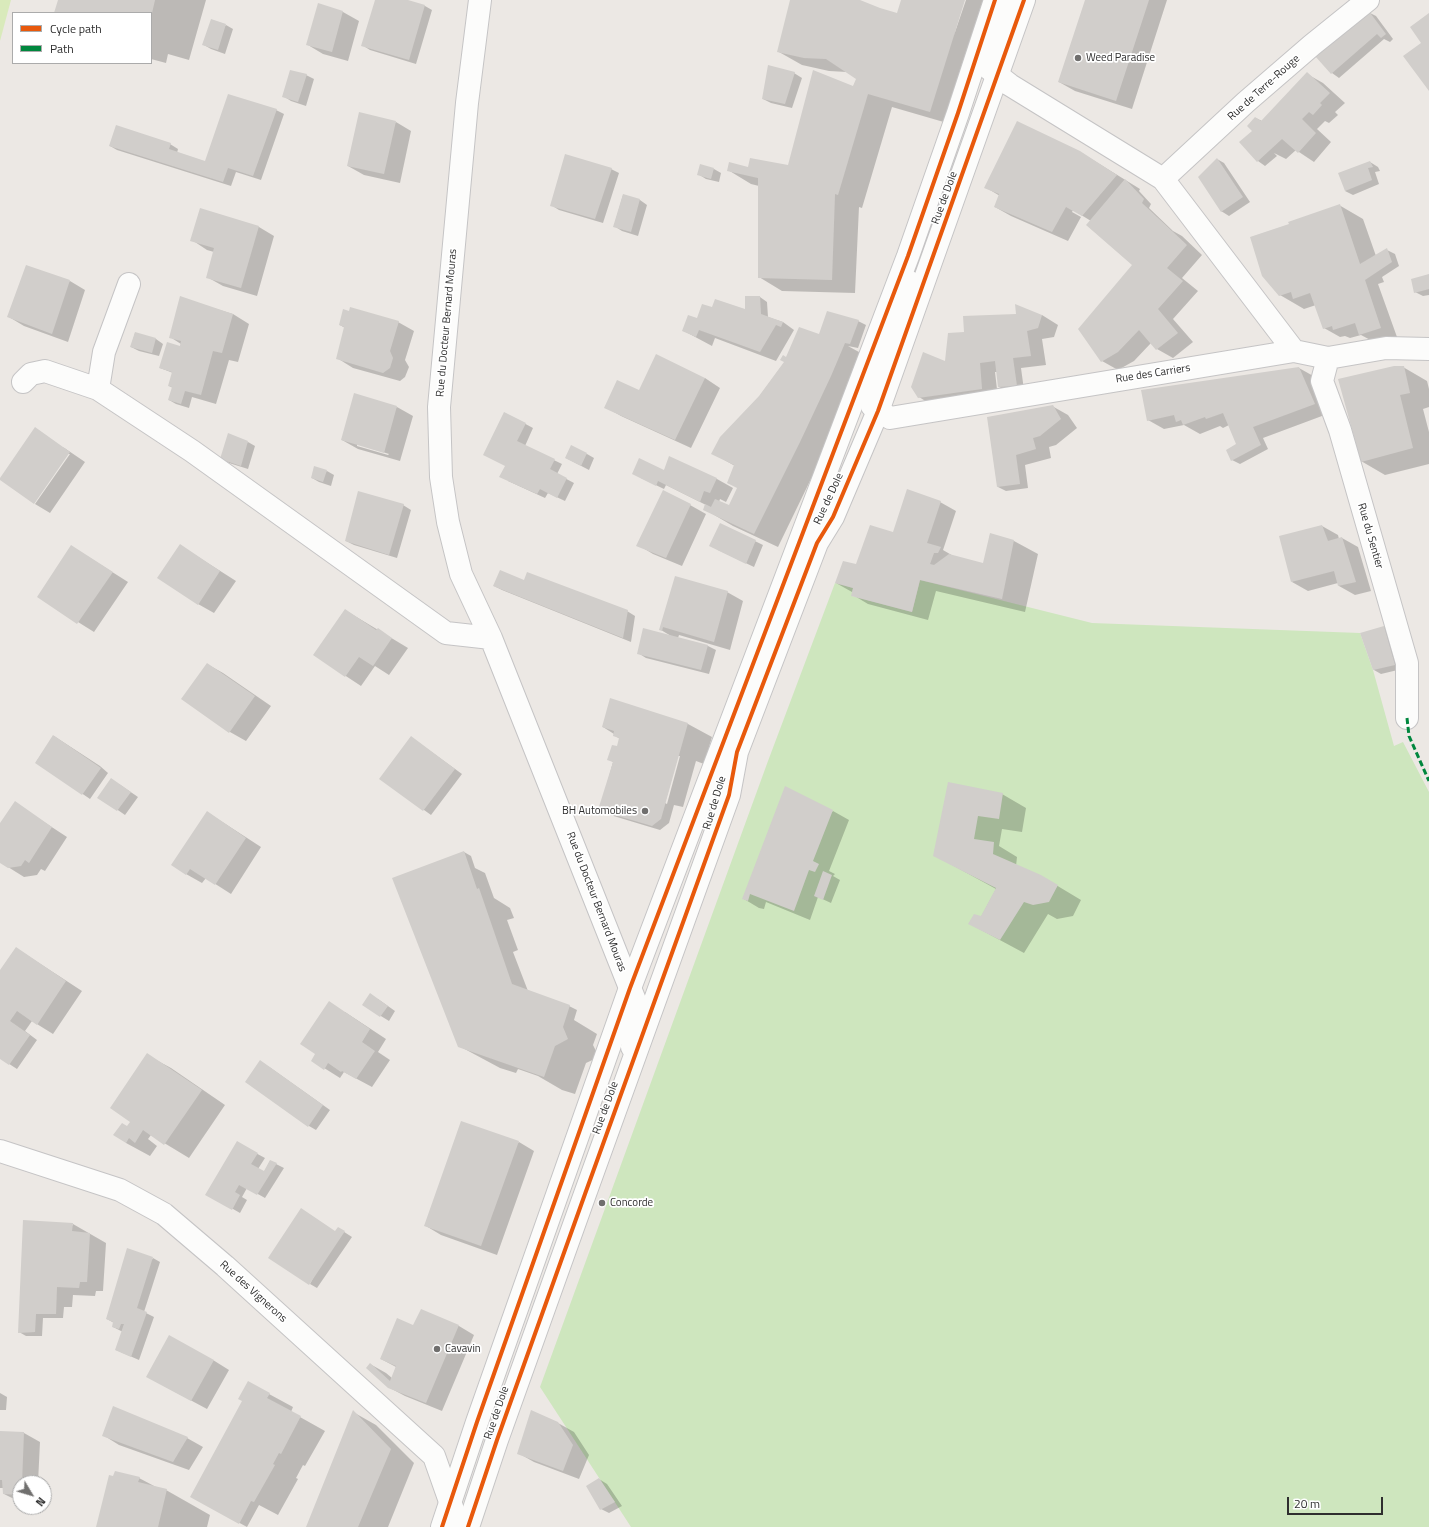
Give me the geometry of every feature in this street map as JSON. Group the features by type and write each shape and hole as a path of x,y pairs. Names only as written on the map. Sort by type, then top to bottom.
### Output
{"street":[{"name":"Rue du Docteur Bernard Mouras","path":"480,0 467,103 439,407 441,477 448,522 461,574 491,638 636,1003 637,1021 622,1089"},
{"name":"Rue de Dole","path":"442,1527 630,988 908,256 958,113 994,0"},
{"name":"Rue de Terre-Rouge","path":"1163,180 1246,102 1312,45 1368,0"},
{"name":"Rue de Dole","path":"468,1527 497,1440 622,1089 729,795 737,752 817,543 833,517 878,411 998,77 1019,1"},
{"path":"998,77 1163,180 1294,351"},
{"path":"878,411 872,406 870,390 915,268 908,256"},
{"path":"98,389 104,352 129,284"},
{"name":"Rue des Carriers","path":"878,411 890,418 898,417 1294,351 1328,358 1386,348 1429,349"},
{"name":"Rue du Sentier","path":"1328,358 1322,381 1340,430 1407,663 1407,718"},
{"path":"23,382 31,374 45,371 98,389 192,451 446,633 491,638"},
{"name":"Rue des Vignerons","path":"0,1152 120,1190 164,1214 225,1266 434,1456 459,1527"}],"green space":[{"path":"0,0 11,0 0,41"},
{"path":"920,580 1092,623 1360,633 1373,670 1394,746 1403,742 1429,792 1429,1527 631,1527 540,1387 768,761 835,583 853,588 852,596 912,612"}],"building":[{"path":"58,0 155,0 152,13 54,12"},
{"path":"375,0 408,0 425,5 409,60 361,46"},
{"path":"790,0 860,0 897,13 901,0 965,0 930,112 868,94 838,195 835,194 832,280 758,278 758,178 727,171 729,162 748,167 750,158 788,165 813,70 853,86 856,79 826,59 804,58 777,52"},
{"path":"1085,0 1149,0 1116,101 1058,82"},
{"path":"318,3 343,11 332,52 306,45"},
{"path":"1368,10 1386,34 1381,38 1377,34 1331,74 1315,56"},
{"path":"1429,13 1429,91 1403,56 1421,43 1410,27"},
{"path":"211,19 226,24 218,50 202,45"},
{"path":"768,65 795,72 785,104 762,99"},
{"path":"290,70 307,74 298,102 282,97"},
{"path":"1307,72 1330,93 1320,103 1322,105 1313,115 1309,112 1302,119 1316,133 1298,153 1282,139 1257,162 1239,142 1252,131 1247,126 1255,117 1261,121"},
{"path":"228,94 277,109 253,176 228,168 223,182 109,146 116,125 171,143 169,149 205,161"},
{"path":"359,112 396,121 384,174 347,166"},
{"path":"1017,121 1080,151 1117,175 1082,216 1066,207 1052,232 994,207 999,194 984,188"},
{"path":"565,154 612,168 595,219 550,206"},
{"path":"1217,158 1243,197 1221,212 1198,177"},
{"path":"1370,161 1373,167 1368,168 1372,180 1345,191 1338,173"},
{"path":"700,164 714,168 711,179 697,175"},
{"path":"1125,179 1144,199 1142,203 1187,245 1167,268 1183,281 1158,309 1178,333 1156,350 1139,330 1118,352 1101,362 1078,329 1132,265 1086,225"},
{"path":"623,194 640,199 631,232 613,227"},
{"path":"1340,204 1360,264 1387,248 1392,262 1365,280 1381,328 1359,335 1355,323 1333,330 1332,326 1323,329 1310,293 1293,299 1291,292 1279,296 1262,276 1250,237 1289,224 1288,222"},
{"path":"200,208 259,226 241,288 206,278 214,248 190,241"},
{"path":"26,265 70,280 52,334 7,317"},
{"path":"1429,274 1429,289 1414,293 1411,279"},
{"path":"180,296 233,314 222,353 213,351 201,395 185,391 181,404 168,400 172,387 168,386 172,372 159,368 167,342 180,346 181,341 169,338"},
{"path":"745,296 760,296 761,314 783,322 781,327 776,325 760,352 699,330 696,337 682,331 688,315 697,318 702,304 712,307 715,299 745,309"},
{"path":"1015,304 1042,315 1038,328 1027,331 1031,356 1013,358 1017,386 998,387 995,361 980,363 982,389 918,398 911,387 923,352 945,361 948,333 964,332 963,316 1016,314"},
{"path":"350,307 399,321 390,351 393,358 390,368 383,373 336,359 344,327 339,325 343,309 349,311"},
{"path":"827,311 859,320 850,344 845,343 800,442 754,534 703,510 705,504 711,507 715,499 729,505 737,488 727,483 734,465 711,454 720,437 759,396 784,362 780,360 783,355 786,357 799,327 819,334"},
{"path":"135,332 156,338 152,353 130,347"},
{"path":"656,354 705,378 675,440 604,408 617,380 639,390"},
{"path":"1394,366 1404,366 1410,393 1400,395 1413,448 1361,462 1338,379"},
{"path":"1299,367 1315,404 1253,427 1261,445 1231,461 1226,450 1236,444 1223,413 1206,419 1205,417 1183,425 1181,420 1176,422 1174,415 1147,421 1141,390"},
{"path":"354,393 397,406 384,453 341,440"},
{"path":"1053,405 1061,419 1040,436 1033,438 1036,449 1016,455 1020,484 997,487 987,417"},
{"path":"504,412 526,423 517,441 555,459 550,469 567,478 557,498 540,489 537,494 499,477 505,466 483,455"},
{"path":"35,427 70,452 34,504 0,480 0,478"},
{"path":"228,433 248,441 241,466 220,459"},
{"path":"571,445 587,453 581,466 565,458"},
{"path":"669,456 717,478 710,493 704,491 700,502 658,481 656,486 632,474 639,458 664,470"},
{"path":"314,466 327,470 323,482 311,478"},
{"path":"907,489 941,501 927,543 941,547 938,553 934,553 930,564 934,565 949,554 983,563 990,533 1014,540 1002,599 920,580 912,612 851,596 853,588 835,583 843,561 856,564 870,525 893,532"},
{"path":"663,490 691,504 666,558 636,546"},
{"path":"358,491 404,504 389,555 345,541"},
{"path":"720,523 756,540 746,564 709,546"},
{"path":"1322,525 1328,541 1342,537 1356,582 1338,586 1334,571 1291,582 1279,536"},
{"path":"180,544 220,571 198,605 157,578"},
{"path":"71,545 113,572 77,624 37,597"},
{"path":"500,570 524,580 527,572 628,610 623,638 493,586"},
{"path":"675,576 728,591 714,642 663,627 662,631 659,630"},
{"path":"345,609 376,630 378,628 392,638 373,666 359,657 345,677 313,655"},
{"path":"1384,626 1395,665 1373,670 1360,633"},
{"path":"643,628 708,645 701,670 637,654"},
{"path":"207,663 255,696 229,733 181,699"},
{"path":"610,698 688,723 661,819 652,826 598,810 613,762 607,760 612,745 617,746 619,738 613,736 614,731 602,727"},
{"path":"53,735 101,768 82,795 35,763"},
{"path":"411,736 455,769 423,811 379,779"},
{"path":"111,778 131,792 117,811 97,798"},
{"path":"948,782 1003,793 999,819 978,816 974,839 994,842 993,854 1041,875 1058,885 1049,902 1033,905 1024,902 1000,940 968,924 974,914 981,916 996,888 933,856"},
{"path":"785,786 833,810 813,861 819,864 815,872 809,870 794,911 750,894 748,901 742,899"},
{"path":"15,801 52,827 29,863 25,860 21,866 8,868 0,863 0,823"},
{"path":"207,811 246,838 215,885 190,869 186,875 171,865"},
{"path":"464,851 477,889 479,888 512,984 570,1005 563,1027 568,1039 555,1046 544,1077 458,1047 392,878"},
{"path":"823,871 832,875 823,900 814,896"},
{"path":"16,947 66,981 37,1025 17,1011 10,1021 30,1035 9,1065 0,1059 0,970"},
{"path":"370,993 388,1006 380,1017 362,1005"},
{"path":"329,1001 370,1029 362,1042 375,1051 356,1079 342,1071 341,1072 328,1063 324,1070 311,1061 315,1054 300,1044"},
{"path":"147,1053 202,1090 164,1145 143,1130 135,1143 129,1138 126,1143 113,1135 122,1123 127,1126 130,1122 110,1108"},
{"path":"260,1060 323,1105 308,1127 245,1082"},
{"path":"461,1121 519,1141 481,1246 424,1226"},
{"path":"237,1141 258,1153 251,1164 264,1171 270,1160 277,1163 257,1195 239,1185 235,1192 240,1195 232,1210 205,1195"},
{"path":"301,1208 335,1231 338,1227 345,1231 309,1285 268,1258"},
{"path":"23,1220 73,1223 72,1231 90,1233 87,1282 80,1282 79,1288 57,1287 56,1314 36,1314 35,1332 18,1333"},
{"path":"127,1248 153,1257 137,1308 147,1312 131,1357 115,1350 124,1324 121,1324 119,1329 112,1327 113,1322 106,1319"},
{"path":"421,1309 459,1325 426,1403 388,1388 366,1368 370,1363 390,1381 396,1366 380,1359 397,1318 413,1325"},
{"path":"169,1335 214,1360 191,1401 146,1377"},
{"path":"248,1381 270,1393 267,1398 301,1416 281,1454 279,1453 273,1464 275,1465 254,1502 251,1501 239,1524 190,1497 242,1401 238,1399"},
{"path":"113,1406 188,1437 173,1462 102,1436"},
{"path":"353,1410 391,1449 358,1527 306,1527"},
{"path":"531,1410 558,1422 573,1445 563,1471 517,1454"},
{"path":"0,1431 24,1432 22,1475 12,1475 12,1495 3,1494 2,1480 0,1480"},
{"path":"115,1471 140,1477 138,1482 167,1489 158,1527 96,1527 109,1475 113,1476"},
{"path":"599,1478 615,1502 600,1510 586,1486"}],"marked path":[{"path":"1407,718 1409,736 1429,781"}],"cycle path":[{"path":"442,1527 477,1422 630,988 908,256 958,113 995,0"},
{"path":"468,1527 497,1440 729,795 737,752 817,543 833,517 878,411 1024,0"}],"place":[{"name":"Weed Paradise","path":"1078,58"},
{"name":"BH Automobiles","path":"645,811"},
{"name":"Concorde","path":"602,1203"},
{"name":"Cavavin","path":"437,1349"}]}
